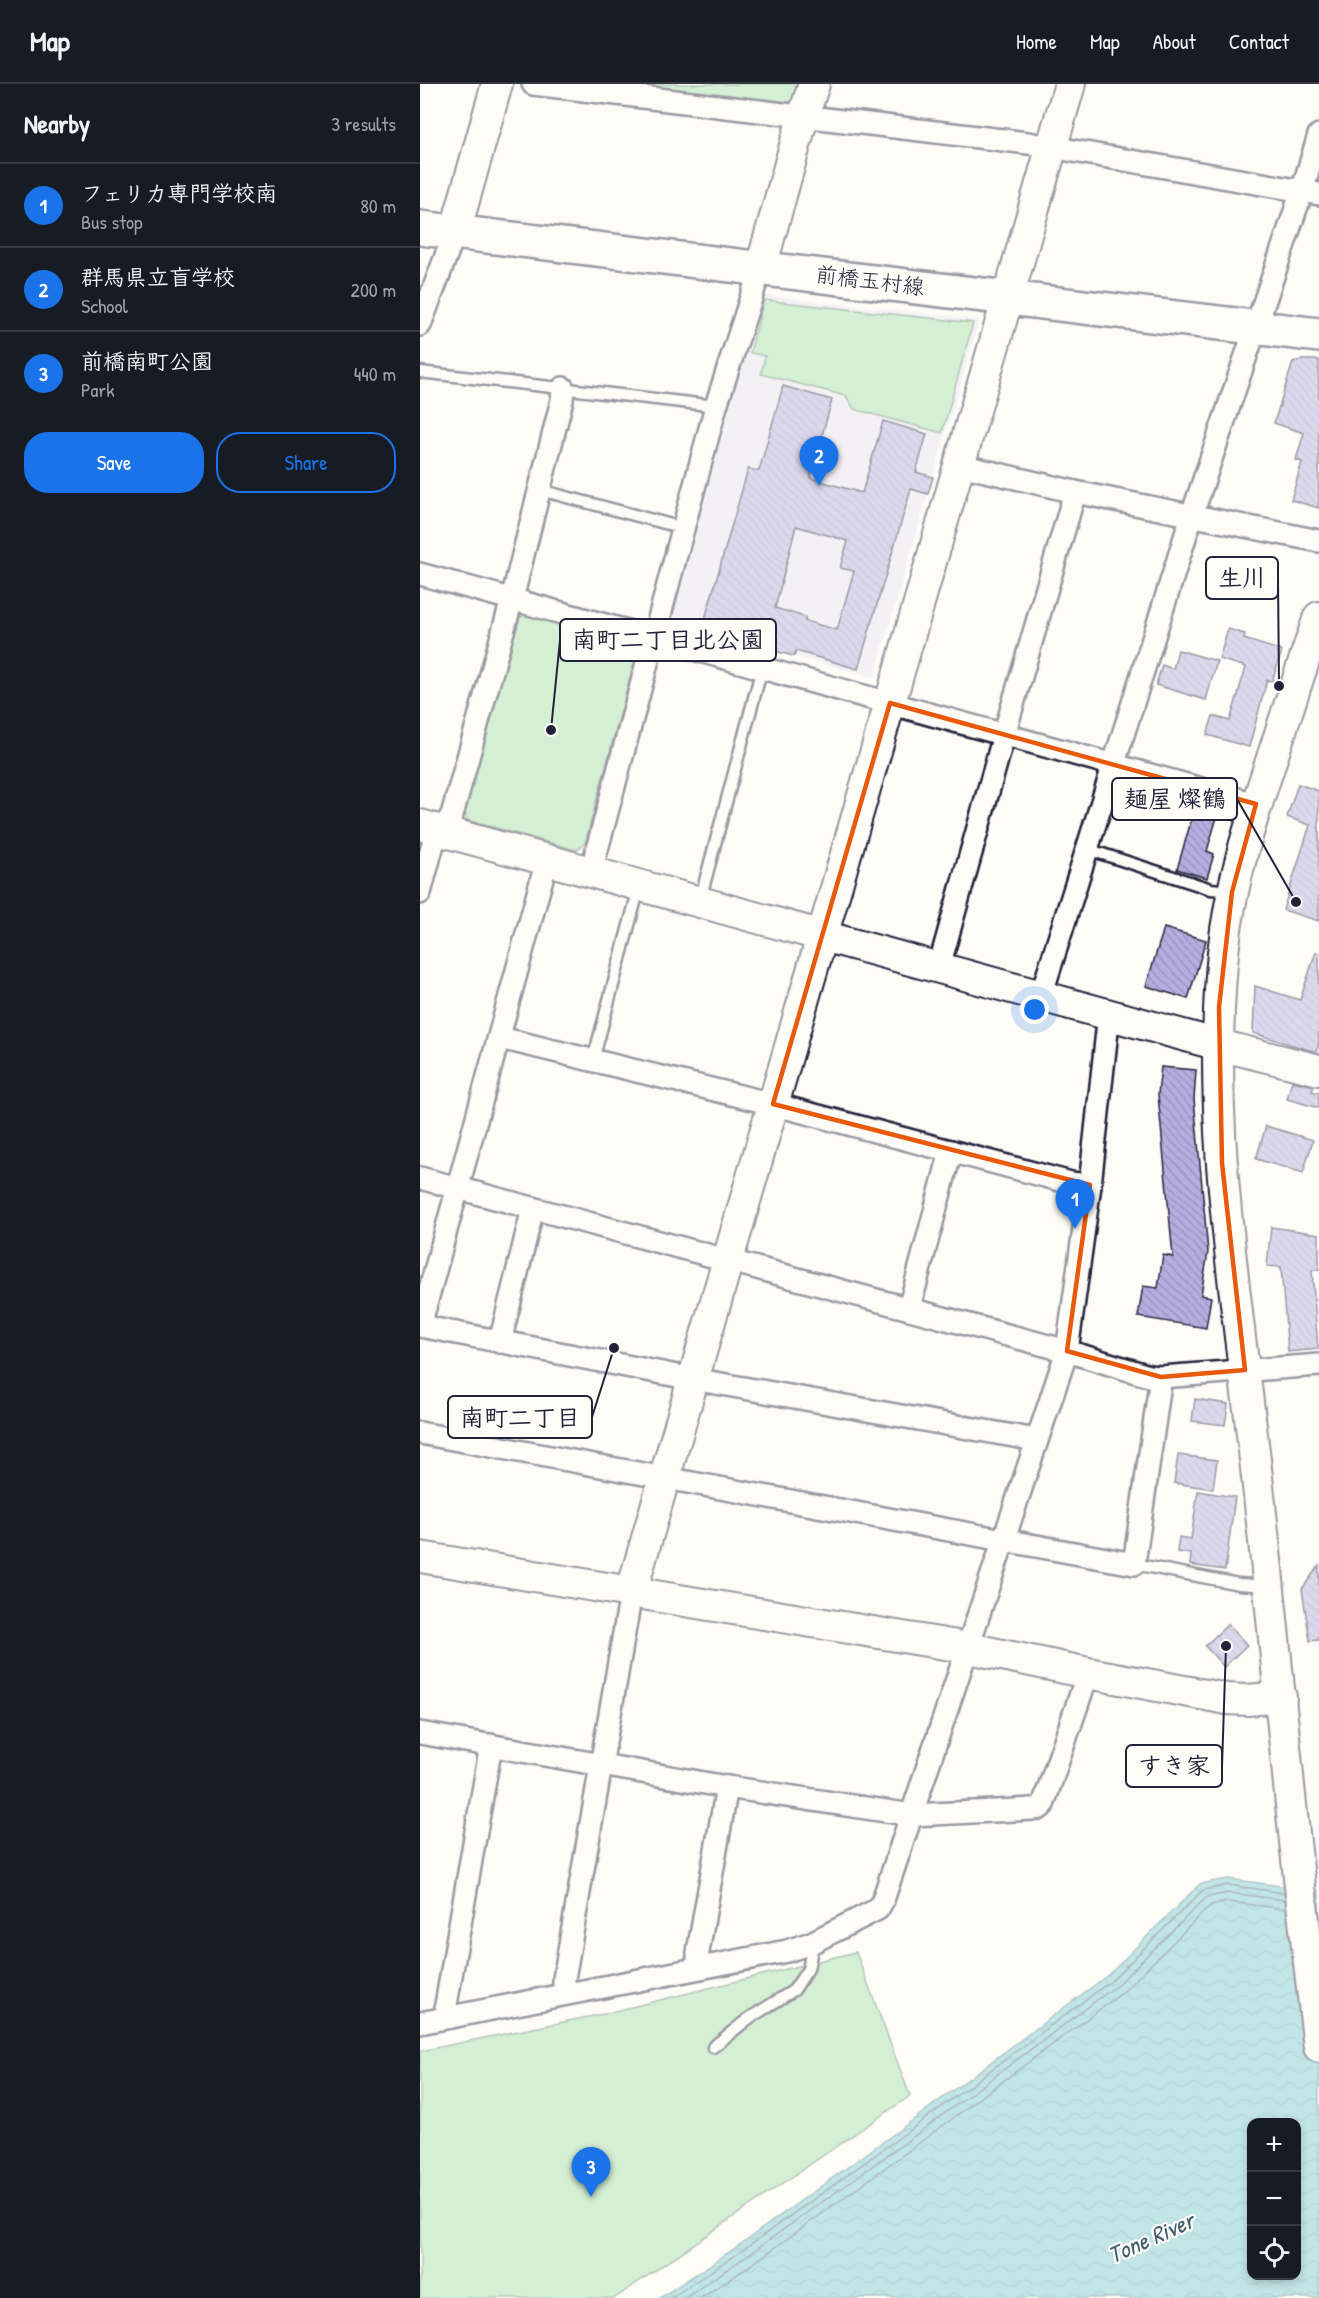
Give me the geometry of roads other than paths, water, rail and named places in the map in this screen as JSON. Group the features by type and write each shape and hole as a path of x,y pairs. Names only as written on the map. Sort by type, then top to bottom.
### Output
{"main road":[{"name":"前橋玉村線","path":"420,228 1319,335"}],"street":[{"path":"420,325 455,232 497,84"},
{"path":"533,84 1052,147 1311,193"},
{"path":"591,872 716,406 761,267 814,84"},
{"path":"564,1994 564,1979 631,1593 1070,84"},
{"path":"1041,996 1192,515 1255,328 1311,193 1319,135"},
{"path":"431,828 452,815 512,599 562,400 563,388"},
{"path":"960,465 1075,492 1319,540"},
{"path":"939,967 1075,492"},
{"path":"420,574 1256,804"},
{"path":"1316,636 1256,804 1236,871 1223,960 1219,1045 1222,1163 1319,2047"},
{"path":"431,828 1219,1045 1318,1067"},
{"path":"420,892 433,844 431,828"},
{"path":"547,860 420,1326 693,1379 1036,1440"},
{"path":"420,2023 788,1951 811,1943 878,1909 969,1648 1067,1351 1090,1185 1107,1031 1112,1015"},
{"path":"500,1038 773,1104 1071,1183 1090,1185"},
{"path":"909,1309 951,1151"},
{"path":"420,1179 1067,1351 1149,1376 1319,1365"},
{"path":"500,1342 533,1208"},
{"path":"420,1433 664,1479 1005,1538 1134,1564 1161,1377"},
{"path":"420,1557 969,1648 1227,1699 1281,1697"},
{"path":"420,1733 727,1787 912,1815 1040,1808 1043,1805 1088,1673"},
{"path":"450,2017 446,2006 491,1745"},
{"path":"698,1967 698,1952 727,1787"}],"lane":[{"path":"420,372 716,406"},
{"path":"540,490 683,528"},
{"path":"699,902 762,668"},
{"path":"1087,849 1211,889 1232,892"},
{"path":"593,1060 640,885"},
{"path":"1134,1564 1239,1584 1270,1587"},
{"path":"713,2048 748,2019 794,1990 808,1970 813,1949 811,1943"}],"water":[{"name":"Tone River","path":"1228,1879 1319,1891 1319,2298 660,2298 738,2246 909,2123 1108,1975 1200,1884"}],"place":[{"name":"群馬県立盲学校","path":"819,486"},
{"name":"生川","path":"1279,686"},
{"name":"南町二丁目北公園","path":"551,730"},
{"name":"麺屋 燦鶴","path":"1296,902"},
{"name":"フェリカ専門学校南","path":"1075,1229"},
{"name":"南町二丁目","path":"614,1348"},
{"name":"すき家","path":"1226,1646"},
{"name":"前橋南町公園","path":"591,2197"}]}
